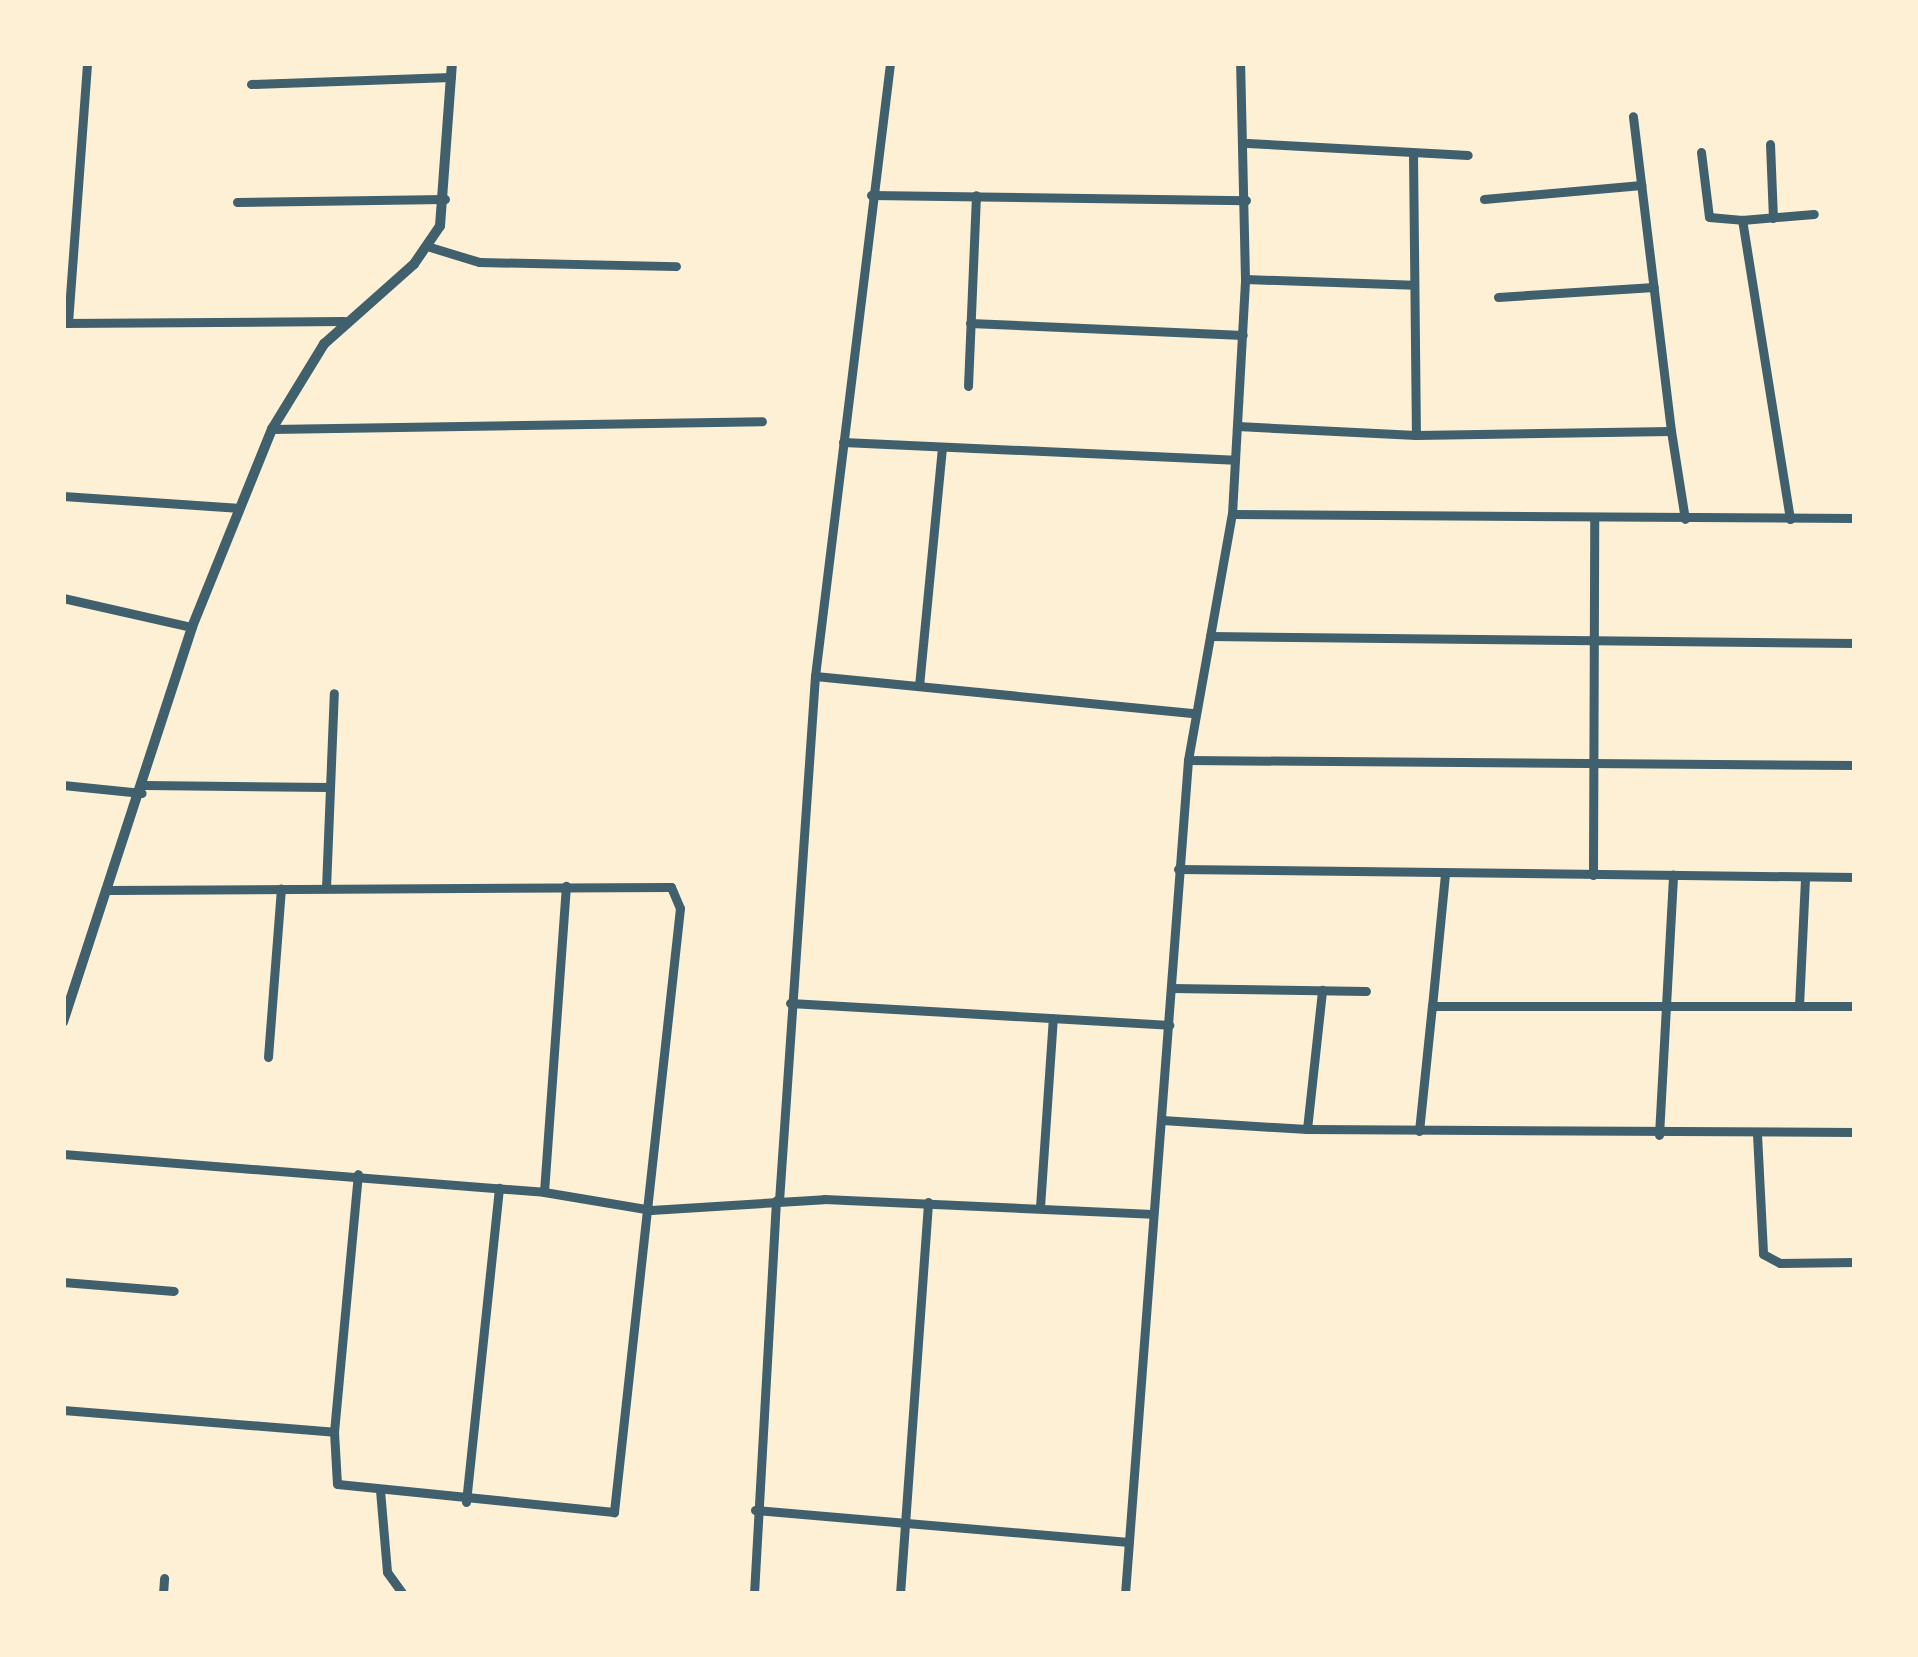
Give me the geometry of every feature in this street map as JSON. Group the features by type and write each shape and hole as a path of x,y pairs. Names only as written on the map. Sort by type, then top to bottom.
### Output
{"street":[{"path":"87,63 65,323 344,322"},
{"path":"63,1022 143,789 192,627 272,429 344,322 430,247 445,199 452,63"},
{"path":"754,1594 755,1510 815,676 890,63"},
{"path":"1125,1594 1188,760 1232,514 1245,279 1247,143 1240,63"},
{"path":"251,84 452,77"},
{"path":"1633,116 1684,519"},
{"path":"1247,143 1468,155"},
{"path":"1770,144 1773,218"},
{"path":"1701,152 1708,217 1742,220 1814,214"},
{"path":"1413,153 1416,436"},
{"path":"1484,199 1641,185"},
{"path":"871,194 1246,200"},
{"path":"968,386 976,195"},
{"path":"237,202 445,199"},
{"path":"1742,220 1790,519"},
{"path":"430,247 479,262 676,266"},
{"path":"1245,279 1413,285"},
{"path":"1498,297 1654,287"},
{"path":"970,323 1243,335"},
{"path":"272,429 762,421"},
{"path":"1237,426 1416,436 1671,431"},
{"path":"843,442 1235,460"},
{"path":"920,686 942,449"},
{"path":"63,496 237,508"},
{"path":"1232,514 1855,518"},
{"path":"1593,874 1594,518"},
{"path":"63,598 192,627"},
{"path":"1210,636 1855,643"},
{"path":"815,676 1194,713"},
{"path":"326,888 334,692"},
{"path":"1188,760 1855,765"},
{"path":"63,785 329,787"},
{"path":"1178,868 1855,877"},
{"path":"1419,1130 1445,874"},
{"path":"1659,1135 1672,874"},
{"path":"1799,1006 1804,877"},
{"path":"110,890 659,883 678,896 651,1210 614,1511 466,1502 337,1484 334,1432 358,1174"},
{"path":"544,1192 566,886"},
{"path":"268,1057 280,889"},
{"path":"1172,988 1366,991"},
{"path":"1307,1129 1322,990"},
{"path":"790,1003 1168,1025"},
{"path":"1432,1006 1855,1006"},
{"path":"1040,1207 1053,1018"},
{"path":"1162,1120 1307,1129 1659,1135 1855,1132"},
{"path":"1757,1134 1763,1254 1780,1263 1855,1262"},
{"path":"63,1154 358,1174 544,1192 651,1210 777,1201 928,1202 1152,1214"},
{"path":"466,1502 499,1188"},
{"path":"900,1594 928,1202"},
{"path":"63,1282 174,1291"},
{"path":"63,1410 334,1432"},
{"path":"380,1490 387,1572 404,1594"},
{"path":"755,1510 1129,1542"},
{"path":"163,1594 164,1578"}]}
